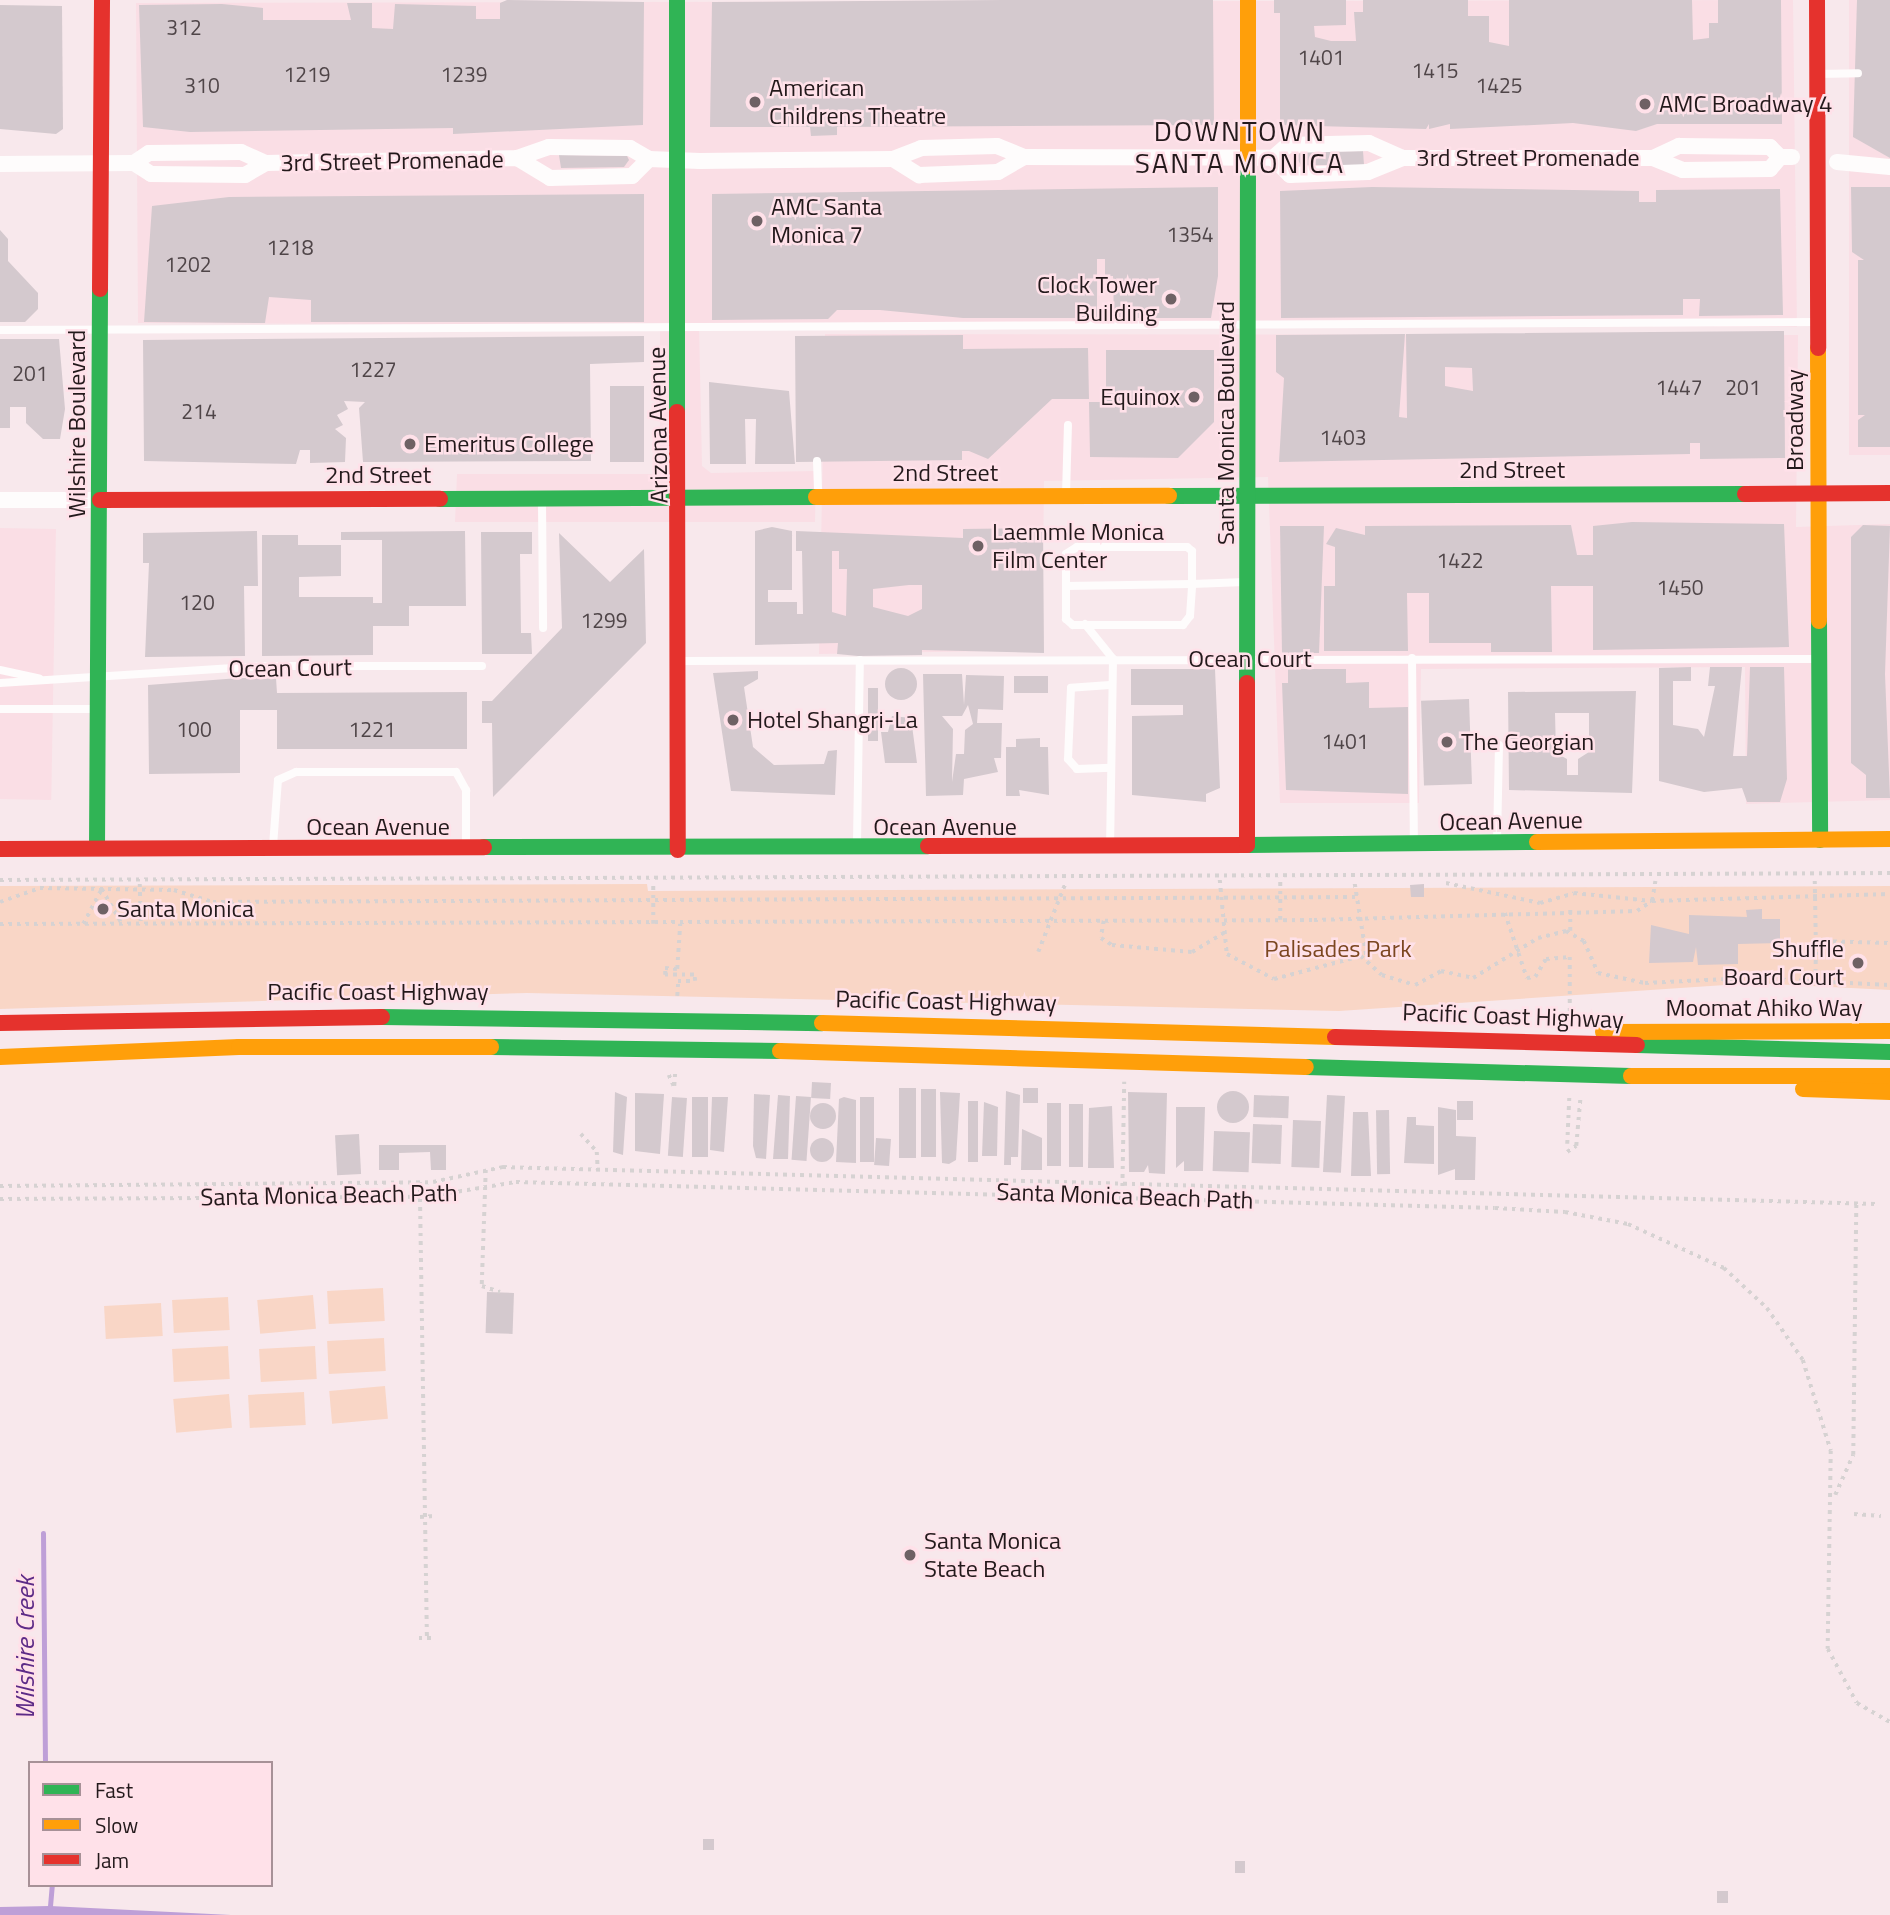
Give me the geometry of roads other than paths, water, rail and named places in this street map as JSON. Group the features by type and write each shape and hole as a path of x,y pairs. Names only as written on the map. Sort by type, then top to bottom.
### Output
{"main road":[{"name":"Wilshire Boulevard","path":"97,848 102,0"},
{"name":"Arizona Avenue","path":"677,0 682,661 678,850"},
{"name":"Santa Monica Boulevard","path":"1247,845 1248,0"},
{"name":"Broadway","path":"1817,0 1820,840"},
{"name":"2nd Street","path":"100,500 1818,490 1890,493"},
{"name":"Ocean Avenue","path":"0,849 856,850 1890,839"},
{"name":"Pacific Coast Highway","path":"0,1023 521,1015 1513,1037 1890,1052"},
{"name":"Moomat Ahiko Way","path":"1513,1037 1890,1031"},
{"path":"0,1057 239,1047 657,1047 1685,1078 1890,1076"},
{"path":"1685,1078 1890,1092"}],"street":[{"name":"3rd Street Promenade","path":"0,164 134,163 149,153 228,152 266,163 517,158 549,147 630,148 649,159 677,160 892,159 921,148 997,146 1024,158 1273,158 1288,145 1369,143 1403,158"},
{"name":"3rd Street Promenade","path":"1273,158 1290,175 1368,172 1403,158 1653,158 1683,170 1770,170 1786,157 1770,147 1679,146 1653,158"},
{"name":"3rd Street Promenade","path":"517,158 550,178 632,176 649,159"},
{"name":"3rd Street Promenade","path":"892,159 919,175 998,172 1024,158"},
{"name":"3rd Street Promenade","path":"134,163 151,174 245,175 266,163"},
{"path":"1837,163 1890,167"},
{"name":"2nd Street","path":"0,500 100,500"}],"lane":[{"path":"1817,74 1858,73"},
{"path":"0,330 1818,322"},
{"path":"1066,495 1068,425"},
{"path":"817,461 818,496"},
{"path":"542,497 542,628"},
{"path":"1077,547 1192,551 1192,584 1189,622 1085,624 1066,619 1066,554 1077,547"},
{"path":"1066,586 1248,582"},
{"path":"1085,624 1113,659 1110,685 1109,847"},
{"path":"1412,658 1414,846"},
{"name":"Ocean Court","path":"682,661 1819,659"},
{"path":"856,850 860,660"},
{"name":"Ocean Court","path":"41,679 99,678 261,666 482,666"},
{"path":"0,670 41,679"},
{"path":"0,683 41,679"},
{"path":"1110,685 1071,688 1069,759 1077,769 1111,768"},
{"path":"0,709 99,709"},
{"path":"1497,844 1499,745"},
{"path":"273,849 276,790 285,773 452,771 467,790 466,851"}],"waterway":[{"name":"Wilshire Creek","path":"43,1533 45,1761"},
{"name":"Wilshire Creek","path":"50,1906 52,1887"}],"place":[{"name":"American Childrens Theatre","path":"755,102"},
{"name":"AMC Broadway 4","path":"1645,104"},
{"name":"AMC Santa Monica 7","path":"757,221"},
{"name":"Clock Tower Building","path":"1171,299"},
{"name":"Equinox","path":"1194,397"},
{"name":"Emeritus College","path":"410,444"},
{"name":"Laemmle Monica Film Center","path":"978,546"},
{"name":"Hotel Shangri-La","path":"733,720"},
{"name":"The Georgian","path":"1447,742"},
{"name":"Santa Monica","path":"103,909"},
{"name":"Shuffle Board Court","path":"1858,963"},
{"name":"Santa Monica State Beach","path":"910,1555"}],"district":[{"name":"DOWNTOWN SANTA MONICA","path":"1240,147"}],"park label":[{"name":"Palisades Park","path":"1338,949"}]}
